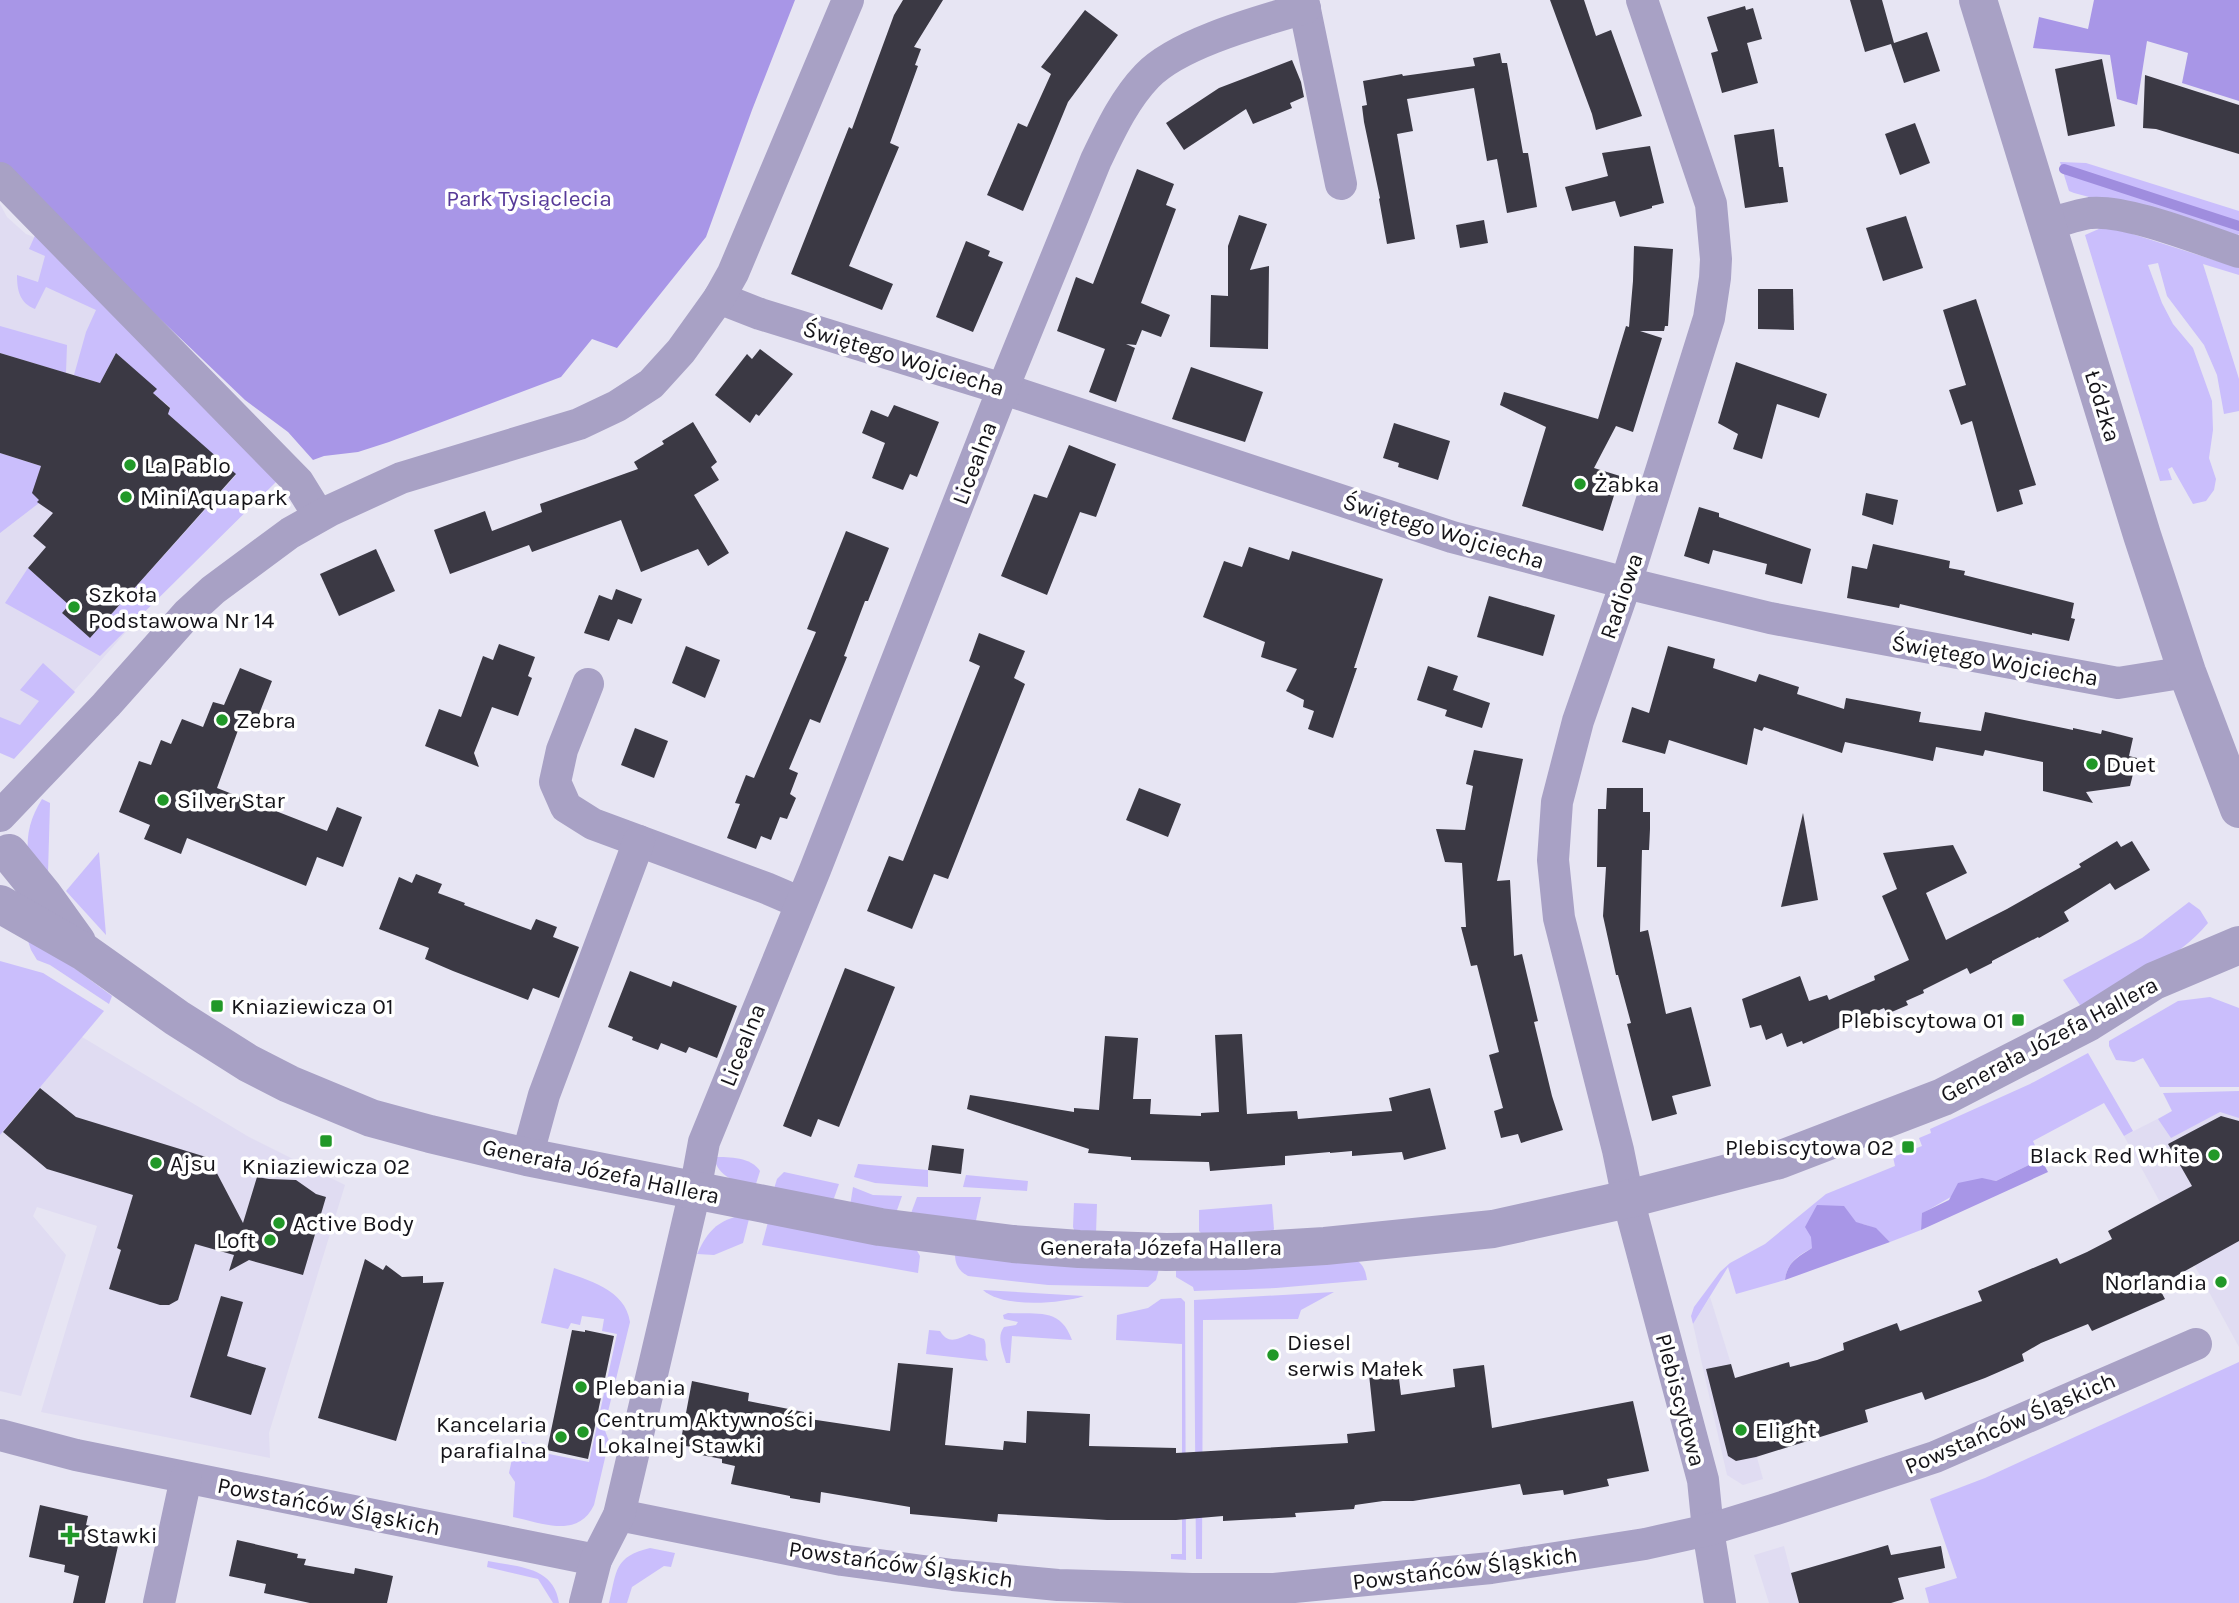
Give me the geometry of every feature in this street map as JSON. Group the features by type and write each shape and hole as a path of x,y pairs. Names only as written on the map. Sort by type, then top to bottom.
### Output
{"street":[{"path":"0,816 106,705 188,613 213,590 290,533 319,516 401,478 579,424 617,406 651,384 681,351 719,298 748,239 848,0"},
{"name":"Radiowa","path":"1628,1199 1615,1137 1559,918 1553,860 1558,802 1578,721 1626,583 1704,338 1713,298 1716,259 1711,204 1642,0"},
{"name":"Łódzka","path":"1978,0 2142,535 2187,672 2239,809"},
{"name":"Licealna","path":"585,1603 596,1560 619,1515 695,1191 704,1142 801,904 1002,389 1096,160 1113,125 1148,75 1172,58 1236,29 1304,4 1341,184"},
{"path":"0,178 298,482 319,516"},
{"path":"2047,224 2091,213 2114,215 2144,221 2239,252"},
{"name":"Świętego Wojciecha","path":"719,298 760,314 1002,389 1452,537 1626,583 1770,618 2118,683 2187,672"},
{"path":"588,684 562,750 555,782 566,807 593,824 801,904"},
{"path":"527,1157 544,1095 639,841"},
{"name":"Generała Józefa Hallera","path":"3,855 44,896 84,952"},
{"name":"Generała Józefa Hallera","path":"0,904 84,952 188,1025 248,1063 289,1084 371,1118 430,1135 527,1157 880,1227 962,1239 1079,1249 1177,1252 1325,1246 1493,1229 1628,1199 1779,1160 1921,1106 2078,1028 2154,981 2239,945"},
{"name":"Plebiscytowa","path":"1628,1199 1703,1480 1720,1603"},
{"name":"Powstańców Śląskich","path":"619,1515 842,1560 953,1575 1058,1585 1273,1589 1491,1568 1645,1544 1708,1530 1935,1457 2196,1344"},
{"name":"Powstańców Śląskich","path":"0,1435 56,1451 596,1560"},
{"name":"Powstańców Śląskich","path":"159,1603 186,1478"}],"shaded area":[{"path":"2060,162 2086,163 2239,211 2239,234 2237,236 2069,191"},
{"name":"Szkoła Podstawowa Nr 14","path":"0,204 7,217 26,234 39,239 263,476 24,748 0,738"},
{"path":"2101,228 2117,229 2239,268 2239,275 2203,264 2239,379 2239,411 2224,414 2217,375 2204,345 2167,296 2158,263 2148,265 2173,324 2193,348 2212,401 2213,430 2209,458 2216,479 2214,490 2206,501 2193,504 2172,467 2168,469 2172,480 2160,481 2085,235"},
{"path":"37,231 277,481 100,656 5,603 28,568 69,605 62,613 90,638 236,475 168,414 170,407 153,393 156,389 116,353 100,383 74,375 86,332 96,310 46,287 35,309 23,300 17,275 38,282 45,256 29,249"},
{"path":"0,326 67,345 66,373 0,353"},
{"path":"0,453 41,466 33,493 39,503 0,533"},
{"path":"43,663 75,692 14,759 0,753 0,717 20,725 39,701 20,690"},
{"path":"42,799 50,803 48,873 28,855 30,825"},
{"path":"99,852 106,935 66,891"},
{"path":"2189,902 2200,910 2208,923 2196,936 2165,960 2082,1008 2063,980 2142,938"},
{"path":"27,933 112,996 109,1004 50,965 37,960 31,950"},
{"path":"0,961 43,973 104,1011 0,1135"},
{"path":"2210,997 2239,1008 2239,1087 2160,1087 2143,1058 2134,1062 2116,1060 2109,1041 2178,1001"},
{"path":"82,1037 249,1137 345,1185 269,1433 270,1458 41,1412 97,1226 37,1207 33,1216 66,1255 21,1396 0,1391 0,1135"},
{"path":"2088,1053 2133,1131 2124,1136 2104,1103 2033,1141 2041,1159 1996,1181 1982,1179 1923,1213 1921,1230 1890,1242 1880,1233 1862,1224 1835,1228 1812,1237 1812,1248 1791,1264 1785,1280 1736,1294 1728,1267 1693,1324 1691,1316 1694,1307 1720,1272 1730,1263 1765,1244 1826,1194 1895,1166 1893,1157 1922,1146 1919,1138 1931,1133 1930,1129 2030,1084"},
{"path":"2239,1091 2239,1118 2220,1112 2171,1138 2158,1119 2172,1111 2163,1093"},
{"path":"2239,1098 2239,1347 2124,1136 2173,1111"},
{"path":"714,1157 740,1159 756,1166 760,1171 755,1187 735,1181 724,1174 719,1170"},
{"path":"858,1164 928,1170 928,1187 875,1183 854,1177"},
{"path":"784,1172 839,1184 833,1201 773,1192 777,1179"},
{"path":"966,1175 1028,1181 1027,1191 963,1187"},
{"path":"853,1187 873,1195 902,1196 896,1213 850,1206"},
{"path":"917,1197 981,1197 975,1225 910,1216"},
{"path":"1074,1203 1097,1204 1096,1234 1076,1235 1073,1227"},
{"path":"1272,1204 1272,1233 1203,1235 1199,1231 1199,1210"},
{"path":"735,1217 749,1219 743,1243 714,1255 697,1254 712,1231 721,1223"},
{"path":"768,1222 916,1249 920,1256 918,1273 762,1245"},
{"path":"955,1254 1159,1269 1156,1280 1148,1287 1048,1285 968,1276 958,1267"},
{"path":"1352,1257 1363,1267 1367,1280 1276,1288 1194,1291 1193,1287 1176,1277 1176,1269"},
{"path":"554,1268 611,1292 620,1300 630,1322 604,1428 609,1441 594,1505 579,1522 558,1526 513,1517 515,1482 509,1473 516,1440 536,1446 544,1450 544,1453 589,1462 617,1334 602,1331 604,1319 582,1316 580,1325 571,1323 568,1329 541,1323"},
{"path":"983,1290 1084,1296 1032,1303 1003,1300"},
{"path":"1334,1292 1301,1310 1298,1319 1203,1320 1202,1559 1196,1559 1194,1300"},
{"path":"1710,1297 1763,1479 1743,1485 1727,1475 1693,1324"},
{"path":"1181,1298 1185,1302 1186,1560 1171,1559 1171,1554 1182,1554 1182,1344 1116,1340 1117,1315 1148,1308 1161,1299"},
{"path":"1008,1313 1054,1317 1067,1329 1072,1340 1012,1336 1010,1363 1006,1363 1001,1344 1002,1331 1004,1327 1016,1325 1018,1322 1004,1319 1003,1315"},
{"path":"929,1330 940,1331 949,1339 969,1334 984,1339 988,1361 926,1354"},
{"path":"2239,1362 2239,1603 1929,1603 1925,1588 1957,1578 1930,1499 1985,1478"},
{"path":"1784,1546 1799,1603 1769,1603 1754,1555"},
{"path":"650,1548 675,1553 671,1567 664,1566 632,1587 627,1603 609,1603 619,1566 630,1556"},
{"path":"488,1561 522,1567 542,1575 556,1591 559,1603 553,1603 538,1579 487,1567"}],"green space":[{"name":"Park Tysiąclecia","path":"0,0 795,0 706,237 617,348 592,339 561,377 389,442 358,452 313,460 288,432 245,400 0,166"},
{"path":"2094,0 2239,0 2239,101 2182,83 2188,53 2147,41 2137,105 2117,99 2110,55 2033,48 2039,17 2088,29"},
{"path":"2041,1159 2048,1172 1921,1230 1922,1213 1949,1200 1958,1183 1982,1178 1996,1181"},
{"path":"1817,1205 1844,1206 1856,1222 1876,1228 1890,1242 1785,1280 1791,1264 1812,1248 1811,1237 1805,1227"}],"building":[{"path":"903,0 943,0 914,47 921,49 915,65 918,66 890,143 899,147 849,266 893,284 882,310 791,274 849,127 852,129 894,15"},
{"path":"1550,0 1584,0 1596,36 1611,30 1642,116 1596,130"},
{"path":"1850,0 1882,0 1894,43 1927,32 1940,71 1904,83 1891,44 1865,52"},
{"path":"1745,6 1746,10 1753,8 1762,39 1747,43 1758,83 1722,93 1711,53 1718,51 1707,17"},
{"path":"1085,10 1118,35 1068,102 1023,211 987,195 1018,123 1027,127 1051,74 1041,67"},
{"path":"1500,53 1502,63 1507,63 1523,153 1528,153 1537,207 1507,213 1497,159 1487,161 1474,88 1407,99 1413,131 1397,134 1415,239 1387,244 1364,122 1362,106 1367,105 1363,81 1475,66 1473,58"},
{"path":"2102,59 2115,126 2068,136 2055,69"},
{"path":"1292,60 1304,97 1290,103 1292,108 1253,124 1246,109 1184,150 1166,123 1219,88"},
{"path":"2145,75 2239,105 2239,154 2156,129 2143,128"},
{"path":"1915,123 1930,163 1900,175 1885,134"},
{"path":"1774,129 1779,167 1783,167 1788,202 1745,208 1734,135"},
{"path":"1650,146 1664,203 1620,217 1615,201 1572,211 1565,187 1608,176 1602,153"},
{"path":"1137,169 1174,184 1166,205 1176,209 1141,303 1170,315 1161,337 1142,330 1136,345 1126,344 1135,348 1116,402 1089,392 1105,349 1057,331 1076,277 1093,284"},
{"path":"1239,215 1267,224 1250,270 1269,266 1268,349 1210,347 1211,295 1228,296 1228,246"},
{"path":"1906,216 1923,268 1883,281 1866,228"},
{"path":"1484,220 1488,243 1460,248 1456,225"},
{"path":"966,241 990,251 988,256 1003,262 973,332 936,317"},
{"path":"1634,246 1673,249 1668,326 1665,326 1664,331 1640,331 1662,338 1633,432 1616,426 1594,468 1620,476 1603,531 1522,506 1546,427 1500,405 1504,392 1598,419 1626,326 1629,327"},
{"path":"1758,289 1793,289 1794,330 1758,329"},
{"path":"1976,299 2036,485 2019,490 2023,504 1997,512 1972,421 1961,425 1949,390 1966,385 1943,310"},
{"path":"760,349 793,374 759,416 756,414 750,423 715,395 747,354 752,359"},
{"name":"MiniAquapark","path":"0,353 100,383 116,353 157,389 153,393 170,408 168,414 236,474 90,638 62,613 69,605 28,568 46,547 33,536 53,513 37,502 39,500 32,493 41,466 0,453"},
{"path":"1736,362 1827,394 1819,418 1777,404 1762,459 1733,449 1738,434 1718,423"},
{"path":"1191,367 1263,392 1245,442 1172,419"},
{"path":"894,405 939,422 917,477 910,474 903,490 872,478 885,443 862,433 871,410 888,417"},
{"path":"693,422 717,462 711,467 719,480 694,495 729,553 708,566 698,549 641,572 621,520 532,552 529,545 450,574 434,530 485,511 492,531 542,512 540,504 638,469 634,462"},
{"path":"1394,423 1450,441 1438,480 1398,467 1399,463 1383,458"},
{"path":"1069,445 1116,464 1096,517 1080,512 1047,595 1001,576 1034,494 1047,498"},
{"path":"1866,493 1898,500 1893,525 1862,515"},
{"path":"1699,507 1719,513 1719,517 1811,549 1802,584 1765,574 1767,564 1713,550 1709,564 1684,556"},
{"path":"846,531 889,548 868,601 865,601 844,656 847,657 820,723 810,719 789,769 798,773 790,794 796,798 787,819 780,817 771,840 761,836 756,849 727,838 740,804 735,803 746,775 754,778 816,632 807,629"},
{"path":"1873,544 1950,561 1949,568 1965,571 1964,575 2074,603 2071,618 2075,619 2069,641 1900,604 1899,608 1847,598 1852,566 1867,569"},
{"path":"1249,547 1289,560 1292,551 1383,579 1333,738 1308,729 1314,711 1303,707 1304,700 1286,691 1297,669 1261,657 1265,642 1203,617 1224,561 1242,567"},
{"path":"376,549 395,591 339,616 320,574"},
{"path":"616,589 642,599 632,624 618,619 609,641 584,633 599,595 612,600"},
{"path":"1489,596 1555,615 1543,656 1477,637"},
{"path":"979,633 1025,651 1014,678 1025,684 948,879 934,874 912,929 867,911 889,856 903,861 980,666 969,661"},
{"path":"499,644 535,657 528,676 532,678 518,716 492,707 474,753 479,767 425,746 439,709 461,717 483,656 493,660"},
{"path":"686,646 720,660 705,698 672,683"},
{"path":"1668,646 1715,659 1713,668 1756,682 1759,674 1799,687 1797,694 1844,709 1846,698 1921,712 1919,722 1981,731 1985,712 2073,730 2101,734 2102,730 2133,738 2129,756 2137,758 2130,786 2086,792 2093,803 2043,791 2043,762 1985,750 1983,756 1936,747 1933,761 1845,742 1842,753 1764,727 1762,731 1754,728 1747,765 1669,740 1665,754 1622,742 1632,707 1649,713"},
{"path":"1428,666 1458,676 1453,690 1490,703 1482,728 1445,716 1447,710 1417,700"},
{"path":"240,668 272,681 254,727 241,722 217,788 327,831 337,807 362,817 343,867 317,857 306,886 187,838 181,854 144,839 150,825 119,812 139,761 151,765 161,740 171,744 182,719 203,727 213,702 224,705"},
{"path":"635,728 668,741 654,778 621,765"},
{"path":"1474,750 1523,759 1497,881 1510,880 1514,956 1522,954 1538,1021 1534,1022 1563,1130 1521,1143 1518,1134 1501,1138 1494,1111 1503,1108 1489,1055 1499,1052 1477,965 1471,966 1461,927 1466,927 1462,863 1445,862 1436,829 1465,830 1473,786 1466,784"},
{"path":"1139,788 1181,804 1168,837 1126,820"},
{"path":"1607,788 1643,788 1643,812 1650,812 1650,829 1649,850 1642,850 1640,932 1648,930 1666,1014 1691,1007 1711,1086 1672,1096 1677,1114 1652,1121 1627,1024 1631,1023 1616,975 1603,916 1606,867 1597,867 1598,809 1606,809"},
{"path":"1803,813 1818,900 1781,907"},
{"path":"2117,841 2121,847 2132,841 2150,870 2115,890 2110,883 2064,912 2069,921 1992,963 1970,974 1967,968 1923,990 1924,993 1906,1001 1908,1005 1887,1014 1884,1008 1803,1044 1802,1041 1787,1047 1782,1033 1766,1040 1761,1025 1750,1028 1742,999 1800,976 1809,1001 1827,995 1829,1000 1875,980 1874,976 1909,960 1882,896 1897,889 1883,853 1953,845 1967,873 1926,893 1946,940 2081,867 2079,864"},
{"path":"416,874 442,884 438,893 465,903 464,905 531,930 536,919 557,927 553,937 579,947 559,998 533,988 528,1000 425,959 429,948 379,929 399,877 412,883"},
{"path":"845,968 895,987 839,1127 818,1119 811,1137 783,1126"},
{"path":"630,971 671,987 673,981 737,1006 717,1058 689,1047 686,1053 661,1043 658,1050 608,1027"},
{"path":"1242,1034 1247,1114 1297,1111 1298,1119 1392,1111 1389,1098 1430,1088 1446,1149 1404,1160 1402,1152 1352,1156 1352,1151 1285,1156 1285,1165 1210,1171 1209,1162 1131,1160 1131,1157 1088,1153 1089,1149 967,1109 970,1095 1074,1112 1074,1108 1099,1110 1105,1036 1138,1038 1133,1099 1151,1099 1150,1114 1201,1116 1201,1113 1219,1112 1215,1035"},
{"path":"40,1088 76,1117 206,1157 243,1223 257,1177 296,1180 316,1194 326,1197 303,1275 249,1260 229,1271 234,1255 195,1244 178,1300 169,1305 160,1305 109,1289 121,1250 117,1248 133,1195 47,1169 3,1132"},
{"path":"2221,1116 2239,1121 2239,1241 2158,1286 2165,1299 2092,1331 2088,1324 2041,1343 2022,1354 2024,1361 1985,1378 1925,1400 1922,1392 1865,1410 1868,1422 1756,1457 1736,1461 1728,1456 1706,1369 1731,1364 1735,1378 1789,1362 1790,1367 1817,1360 1844,1350 1843,1343 1897,1323 1900,1331 1982,1301 1978,1291 2057,1258 2060,1264 2087,1252 2112,1239 2108,1231 2192,1186 2168,1144"},
{"path":"932,1145 964,1149 961,1174 928,1170"},
{"path":"365,1259 383,1270 386,1265 402,1277 423,1276 423,1283 444,1282 396,1441 318,1418"},
{"path":"221,1296 243,1302 227,1356 266,1368 251,1415 190,1397"},
{"name":"Plebania","path":"572,1330 614,1336 588,1459 547,1450"},
{"path":"1397,1362 1401,1395 1455,1387 1453,1369 1484,1365 1492,1428 1633,1401 1649,1471 1607,1479 1609,1486 1564,1495 1563,1490 1523,1495 1520,1484 1413,1501 1355,1505 1354,1509 1295,1513 1296,1517 1223,1521 1223,1516 1176,1520 1107,1520 998,1514 997,1522 910,1514 910,1507 821,1492 820,1503 731,1484 735,1466 722,1463 722,1459 696,1454 697,1448 680,1445 692,1381 749,1393 748,1401 804,1412 803,1418 890,1431 898,1363 953,1368 945,1445 1003,1450 1004,1441 1026,1443 1027,1411 1090,1414 1089,1446 1176,1448 1176,1453 1348,1443 1347,1434 1375,1431 1368,1365"},
{"path":"40,1505 88,1516 86,1525 121,1533 105,1603 73,1603 79,1576 64,1572 65,1565 29,1557"},
{"path":"237,1540 298,1554 297,1558 306,1559 304,1565 354,1574 355,1568 393,1576 387,1603 310,1603 264,1593 266,1584 229,1576"},
{"path":"1888,1545 1891,1555 1941,1546 1945,1568 1898,1578 1904,1599 1891,1603 1799,1603 1791,1573"}],"waterway":[{"path":"2064,169 2239,226"}],"place":[{"name":"La Pablo","path":"130,465"},
{"name":"Żabka","path":"1580,484"},
{"name":"MiniAquapark","path":"126,497"},
{"name":"Szkoła Podstawowa Nr 14","path":"74,607"},
{"name":"Zebra","path":"222,720"},
{"name":"Duet","path":"2092,764"},
{"name":"Silver Star","path":"163,800"},
{"name":"Kniaziewicza 01","path":"217,1006"},
{"name":"Plebiscytowa 01","path":"2018,1020"},
{"name":"Kniaziewicza 02","path":"326,1141"},
{"name":"Plebiscytowa 02","path":"1908,1147"},
{"name":"Black Red White","path":"2214,1155"},
{"name":"Ajsu","path":"156,1163"},
{"name":"Active Body","path":"279,1223"},
{"name":"Loft","path":"270,1240"},
{"name":"Norlandia","path":"2221,1282"},
{"name":"Diesel serwis Małek","path":"1273,1355"},
{"name":"Plebania","path":"581,1387"},
{"name":"Elight","path":"1741,1430"},
{"name":"Centrum Aktywności Lokalnej Stawki","path":"583,1432"},
{"name":"Kancelaria parafialna","path":"561,1437"},
{"name":"Stawki","path":"70,1535"}]}
